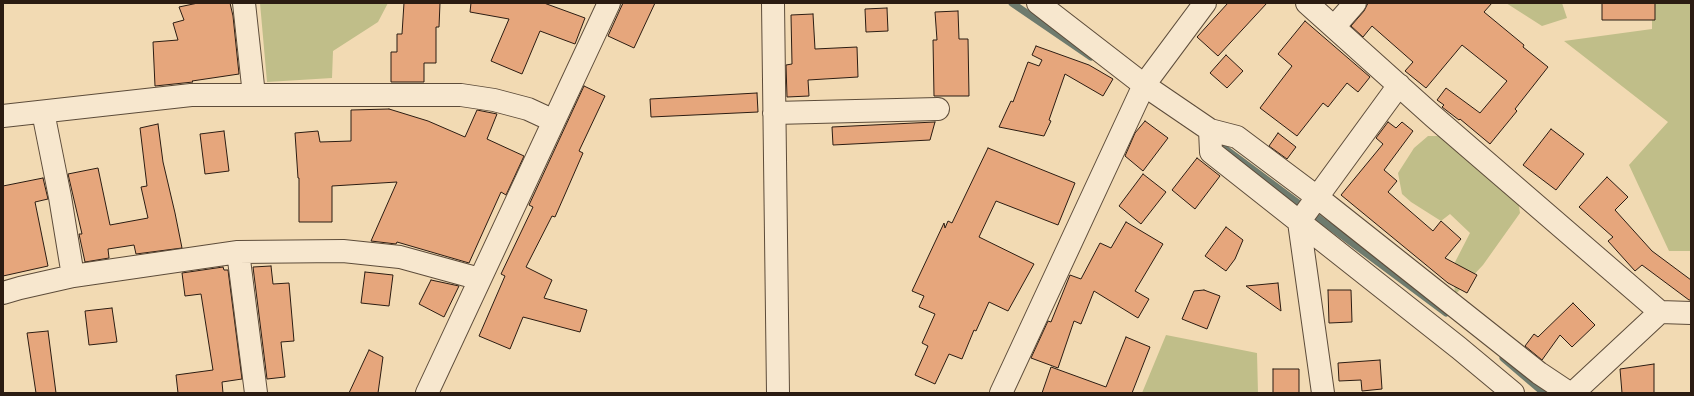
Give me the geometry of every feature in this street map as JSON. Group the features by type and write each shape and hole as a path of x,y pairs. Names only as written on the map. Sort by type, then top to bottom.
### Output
{"street":[{"path":"244,3 254,95"},
{"path":"426,393 609,3"},
{"path":"773,3 778,393"},
{"path":"1038,3 1144,85 1210,130 1237,137 1317,197 1539,373 1569,393"},
{"path":"1001,393 1144,85 1205,3"},
{"path":"1307,3 1660,312 1691,313"},
{"path":"1334,27 1355,3"},
{"path":"1323,393 1299,222 1399,85"},
{"path":"3,116 191,96 461,95 494,100 528,109 554,121"},
{"path":"774,113 938,109"},
{"path":"43,112 60,197 73,276"},
{"path":"1210,130 1211,152 1503,389"},
{"path":"3,293 73,276 238,252 343,251 400,257 480,279"},
{"path":"238,252 256,393"},
{"path":"1573,393 1660,312"}],"shaded area":[{"path":"260,3 388,3 378,22 333,51 332,78 267,82"},
{"path":"1506,3 1562,3 1567,18 1542,26"},
{"path":"1652,3 1691,3 1691,251 1669,251 1629,165 1668,122 1564,41 1652,29"},
{"path":"1428,136 1445,136 1516,187 1520,213 1483,265 1455,295 1453,266 1470,233 1450,214 1441,221 1411,202 1402,194 1398,173 1414,148"},
{"path":"1166,335 1257,353 1258,393 1142,393"}],"building":[{"path":"198,3 230,3 233,16 239,74 192,81 193,82 155,86 153,42 178,40 173,23 184,20 179,7"},
{"path":"404,3 440,3 439,27 436,27 436,63 424,63 424,82 391,82 391,52 397,52 397,34 402,34"},
{"path":"471,3 544,3 585,18 575,44 540,31 522,74 491,61 509,19 470,12"},
{"path":"623,3 655,3 634,48 608,36"},
{"path":"1228,3 1267,3 1218,56 1197,37"},
{"path":"1368,3 1492,3 1484,12 1548,67 1515,109 1517,111 1490,144 1460,119 1459,120 1442,107 1444,105 1437,100 1446,88 1480,113 1507,81 1462,45 1426,88 1405,71 1413,62 1372,26 1363,37 1351,26 1364,11"},
{"path":"1602,3 1655,3 1655,20 1602,20"},
{"path":"887,8 888,31 866,32 865,9"},
{"path":"958,11 959,39 968,39 969,96 934,96 933,40 937,40 935,12"},
{"path":"813,14 815,49 857,47 858,77 808,80 809,96 787,97 786,65 792,64 791,15"},
{"path":"1305,21 1370,77 1358,92 1347,83 1328,107 1323,103 1297,136 1260,108 1292,66 1278,54"},
{"path":"1036,46 1089,65 1113,79 1103,96 1065,74 1049,120 1051,121 1044,136 999,127 1011,101 1013,102 1028,62 1039,66 1042,60 1032,55"},
{"path":"1226,55 1243,71 1227,88 1210,73"},
{"path":"584,86 605,96 579,151 583,153 555,217 552,216 526,267 552,280 544,298 587,310 580,332 523,317 510,349 479,336 505,276 501,274 533,207 529,205"},
{"path":"757,93 758,112 651,117 650,99"},
{"path":"389,109 428,121 465,137 477,110 497,114 487,139 524,156 506,195 501,192 469,263 397,242 396,244 371,241 397,182 332,186 332,222 299,222 299,178 295,133 318,131 320,142 351,141 351,110"},
{"path":"1145,121 1168,138 1143,171 1125,156 1135,133"},
{"path":"935,122 930,140 833,145 832,127"},
{"path":"1388,122 1396,128 1402,122 1413,131 1384,170 1397,181 1388,192 1433,231 1441,221 1461,239 1445,258 1477,275 1467,293 1448,283 1341,195 1383,144 1376,138"},
{"path":"158,124 163,162 182,248 136,254 134,245 108,249 109,258 85,262 79,234 82,234 68,174 98,168 110,225 148,218 141,187 147,186 140,128"},
{"path":"1551,129 1584,154 1556,190 1523,165"},
{"path":"224,131 229,171 205,174 200,134"},
{"path":"1278,133 1296,147 1287,159 1269,146"},
{"path":"988,148 1075,183 1058,225 996,201 979,237 1034,264 1008,311 989,302 976,331 974,330 962,359 949,354 935,384 915,375 928,346 922,343 935,314 919,307 924,296 912,291 944,223 945,228 948,221 952,223"},
{"path":"1197,158 1220,176 1195,209 1172,190"},
{"path":"1143,174 1166,192 1141,224 1119,206"},
{"path":"1607,177 1628,197 1615,210 1652,251 1691,280 1691,300 1642,265 1635,271 1608,241 1613,237 1579,207"},
{"path":"43,178 48,199 35,202 48,266 3,276 3,186"},
{"path":"1126,222 1163,244 1135,291 1149,299 1138,318 1094,291 1081,324 1074,321 1058,368 1031,358 1048,321 1051,322 1070,275 1081,279 1100,243 1111,248"},
{"path":"1226,227 1243,240 1235,259 1226,271 1205,256"},
{"path":"271,266 273,284 289,283 294,341 281,342 285,377 267,379 253,267"},
{"path":"223,267 224,270 228,270 242,379 222,382 223,393 178,393 176,375 213,370 201,294 185,296 182,273"},
{"path":"365,272 393,275 389,306 361,303"},
{"path":"431,280 459,286 444,317 419,304"},
{"path":"1278,283 1281,311 1246,286"},
{"path":"1204,290 1220,296 1207,329 1182,319 1194,291"},
{"path":"1328,290 1351,290 1352,322 1329,323"},
{"path":"1573,303 1595,325 1572,347 1560,335 1542,360 1525,346 1534,334 1538,337"},
{"path":"112,308 117,342 89,345 85,311"},
{"path":"48,331 56,393 36,393 27,333"},
{"path":"1126,337 1150,347 1132,393 1042,393 1051,367 1106,387"},
{"path":"369,350 383,357 378,393 349,393"},
{"path":"1380,360 1382,389 1362,391 1361,380 1339,381 1338,363"},
{"path":"1654,364 1654,393 1622,393 1620,369"},
{"path":"1273,369 1299,369 1299,393 1273,393"}],"waterway":[{"path":"1012,3 1091,57"},
{"path":"1215,141 1446,313"},
{"path":"1503,358 1544,393"}]}
